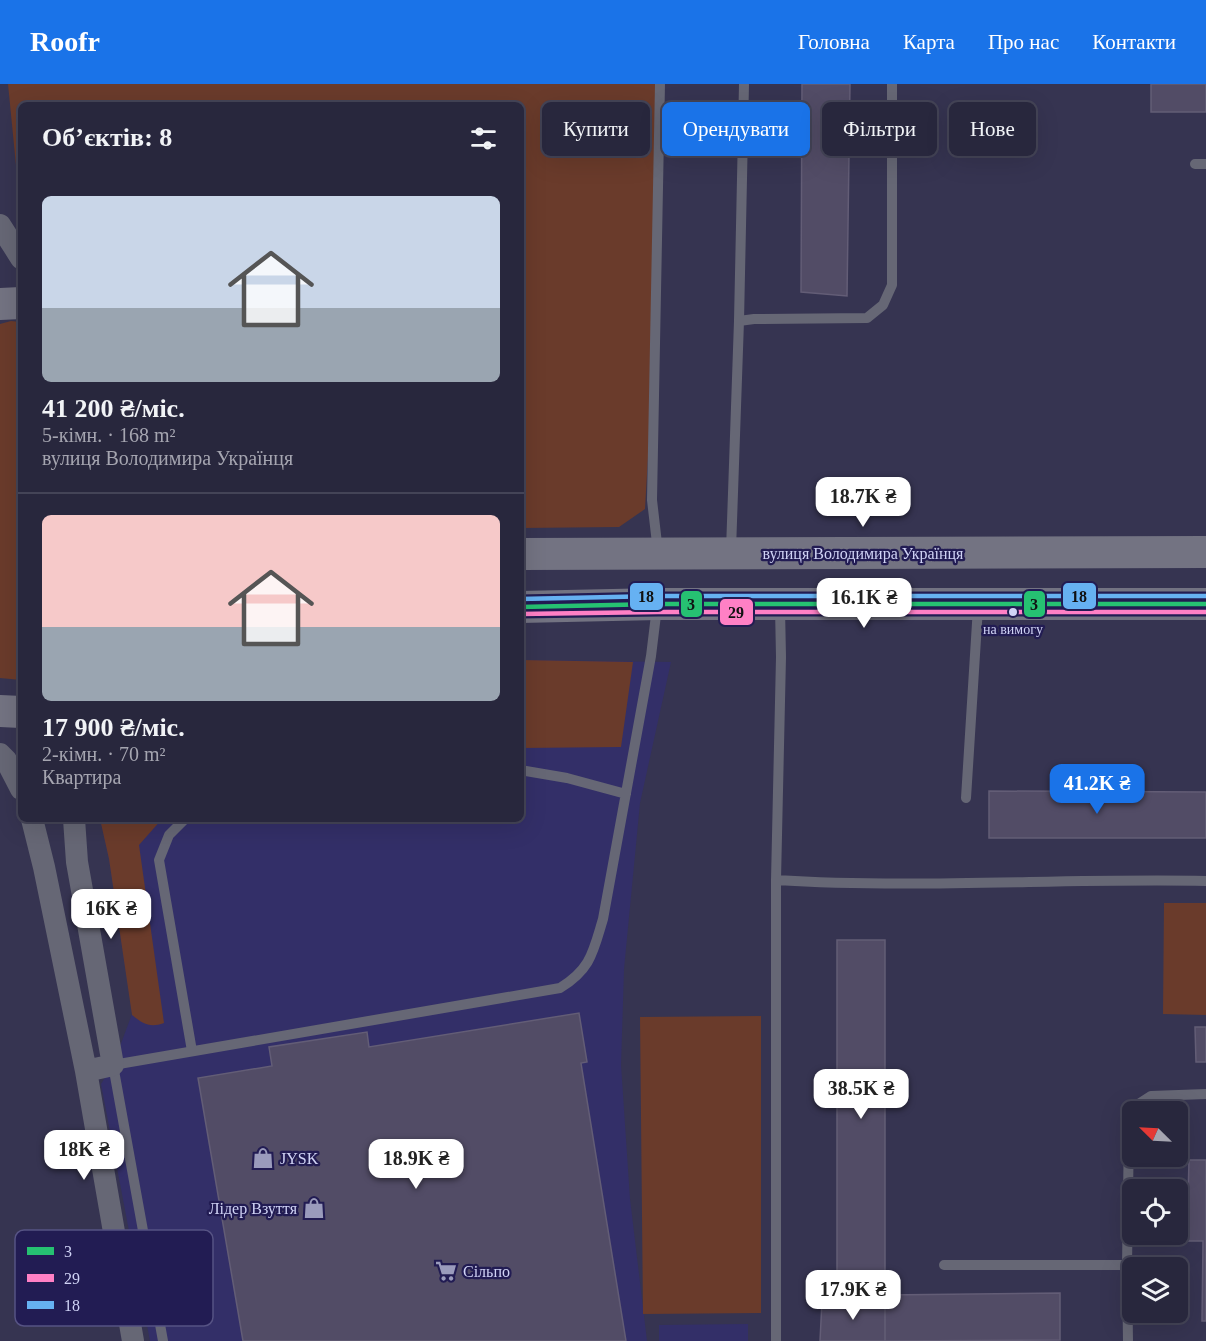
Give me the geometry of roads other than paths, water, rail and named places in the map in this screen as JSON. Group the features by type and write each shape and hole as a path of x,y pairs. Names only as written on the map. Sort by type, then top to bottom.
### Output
{"street":[{"path":"0,225 18,253"},
{"path":"0,304 18,303"},
{"name":"вулиця Володимира Українця","path":"524,554 1206,552"},
{"path":"524,607 658,604 1206,604"},
{"path":"0,711 18,712"},
{"path":"0,754 6,760 18,783"},
{"path":"33,822 86,1071 114,1230"},
{"path":"74,822 77,862 113,1065 86,1071"},
{"path":"130,1326 133,1341"}],"lane":[{"path":"658,553 652,500 660,84"},
{"path":"731,554 744,84"},
{"path":"739,321 867,318 883,305 892,285 892,84"},
{"path":"142,1230 113,1065 560,988 576,978 593,951 603,919 651,656 658,604"},
{"path":"776,1341 776,880 780,604"},
{"path":"966,798 978,604"},
{"path":"524,771 567,778 626,794"},
{"path":"182,822 169,835 159,860 192,1051"},
{"path":"776,880 970,884 1120,879 1206,881"},
{"path":"1143,1101 1151,1096 1206,1094"},
{"path":"1127,1257 1128,1167"},
{"path":"944,1265 1122,1265"},
{"path":"1128,1323 1128,1341"},
{"path":"159,1326 162,1341"}],"place":[{"name":"на вимогу","path":"1013,612"},
{"name":"JYSK","path":"263,1158"},
{"name":"Лідер Взуття","path":"314,1208"},
{"name":"Сільпо","path":"446,1271"}]}
